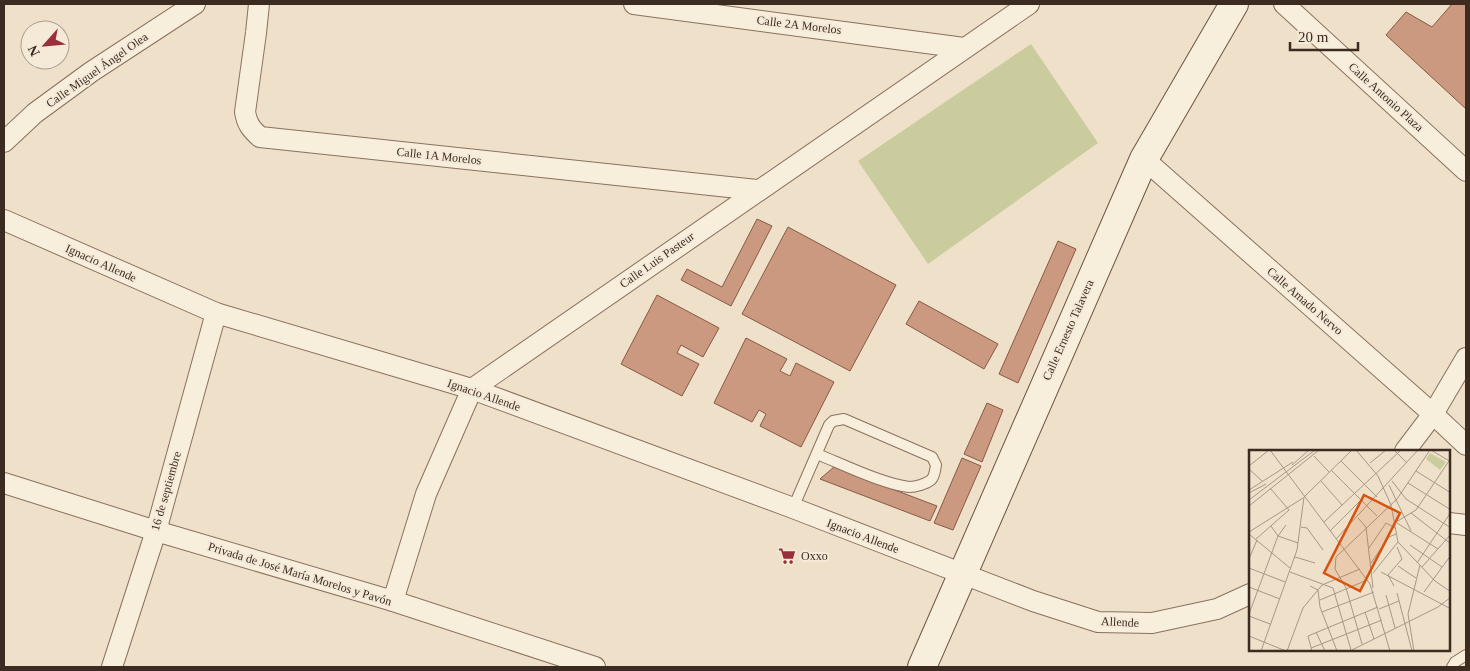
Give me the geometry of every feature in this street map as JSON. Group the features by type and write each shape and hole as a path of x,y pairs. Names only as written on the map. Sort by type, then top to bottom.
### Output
{"street":[{"name":"Calle Miguel Ángel Olea","path":"4,142 35,113 91,72 193,4"},
{"name":"Calle 1A Morelos","path":"259,4 245,112 246,121 250,129 260,137 757,190"},
{"name":"Calle 2A Morelos","path":"634,4 964,48"},
{"name":"Calle Luis Pasteur","path":"472,389 757,190 1029,4"},
{"name":"Calle Ernesto Talavera","path":"922,667 1144,159 1234,4"},
{"name":"Calle Antonio Plaza","path":"1284,4 1466,171"},
{"name":"Calle Amado Nervo","path":"1144,159 1466,444"},
{"name":"Ignacio Allende","path":"4,220 216,313 472,389 793,508 962,575"},
{"name":"16 de septiembre","path":"112,667 156,531 216,313"},
{"path":"1406,450 1434,414 1466,358"},
{"path":"393,601 426,494 472,389"},
{"name":"Privada de José María Morelos y Pavón","path":"4,483 156,531 393,601 595,667"},
{"path":"1450,523 1466,525"},
{"name":"Allende","path":"962,575 1098,622 1123,624 1159,622 1217,609 1249,594"}],"lane":[{"path":"793,508 829,425 833,421 844,419 932,458 936,465 934,476 930,481 922,485 910,487 887,482 817,454"},
{"path":"1452,667 1455,662 1466,655"}],"green space":[{"path":"1031,44 1098,143 928,264 858,161"}],"building":[{"path":"1452,4 1466,4 1465,108 1386,35 1406,12 1432,27"},
{"path":"757,219 772,226 731,306 681,280 687,269 722,287"},
{"path":"788,227 896,285 850,371 742,314"},
{"path":"1058,241 1076,249 1018,383 999,374"},
{"path":"657,295 719,328 703,357 681,345 677,353 699,364 682,396 621,364"},
{"path":"919,301 998,344 984,369 906,324"},
{"path":"746,338 787,359 780,371 790,376 796,363 834,382 801,447 760,426 766,414 759,410 752,422 714,403"},
{"path":"987,403 1003,410 982,462 964,454"},
{"path":"962,458 981,466 953,530 934,523"},
{"path":"834,467 937,506 930,521 820,479"}],"place":[{"name":"Oxxo","path":"787,556"}]}
